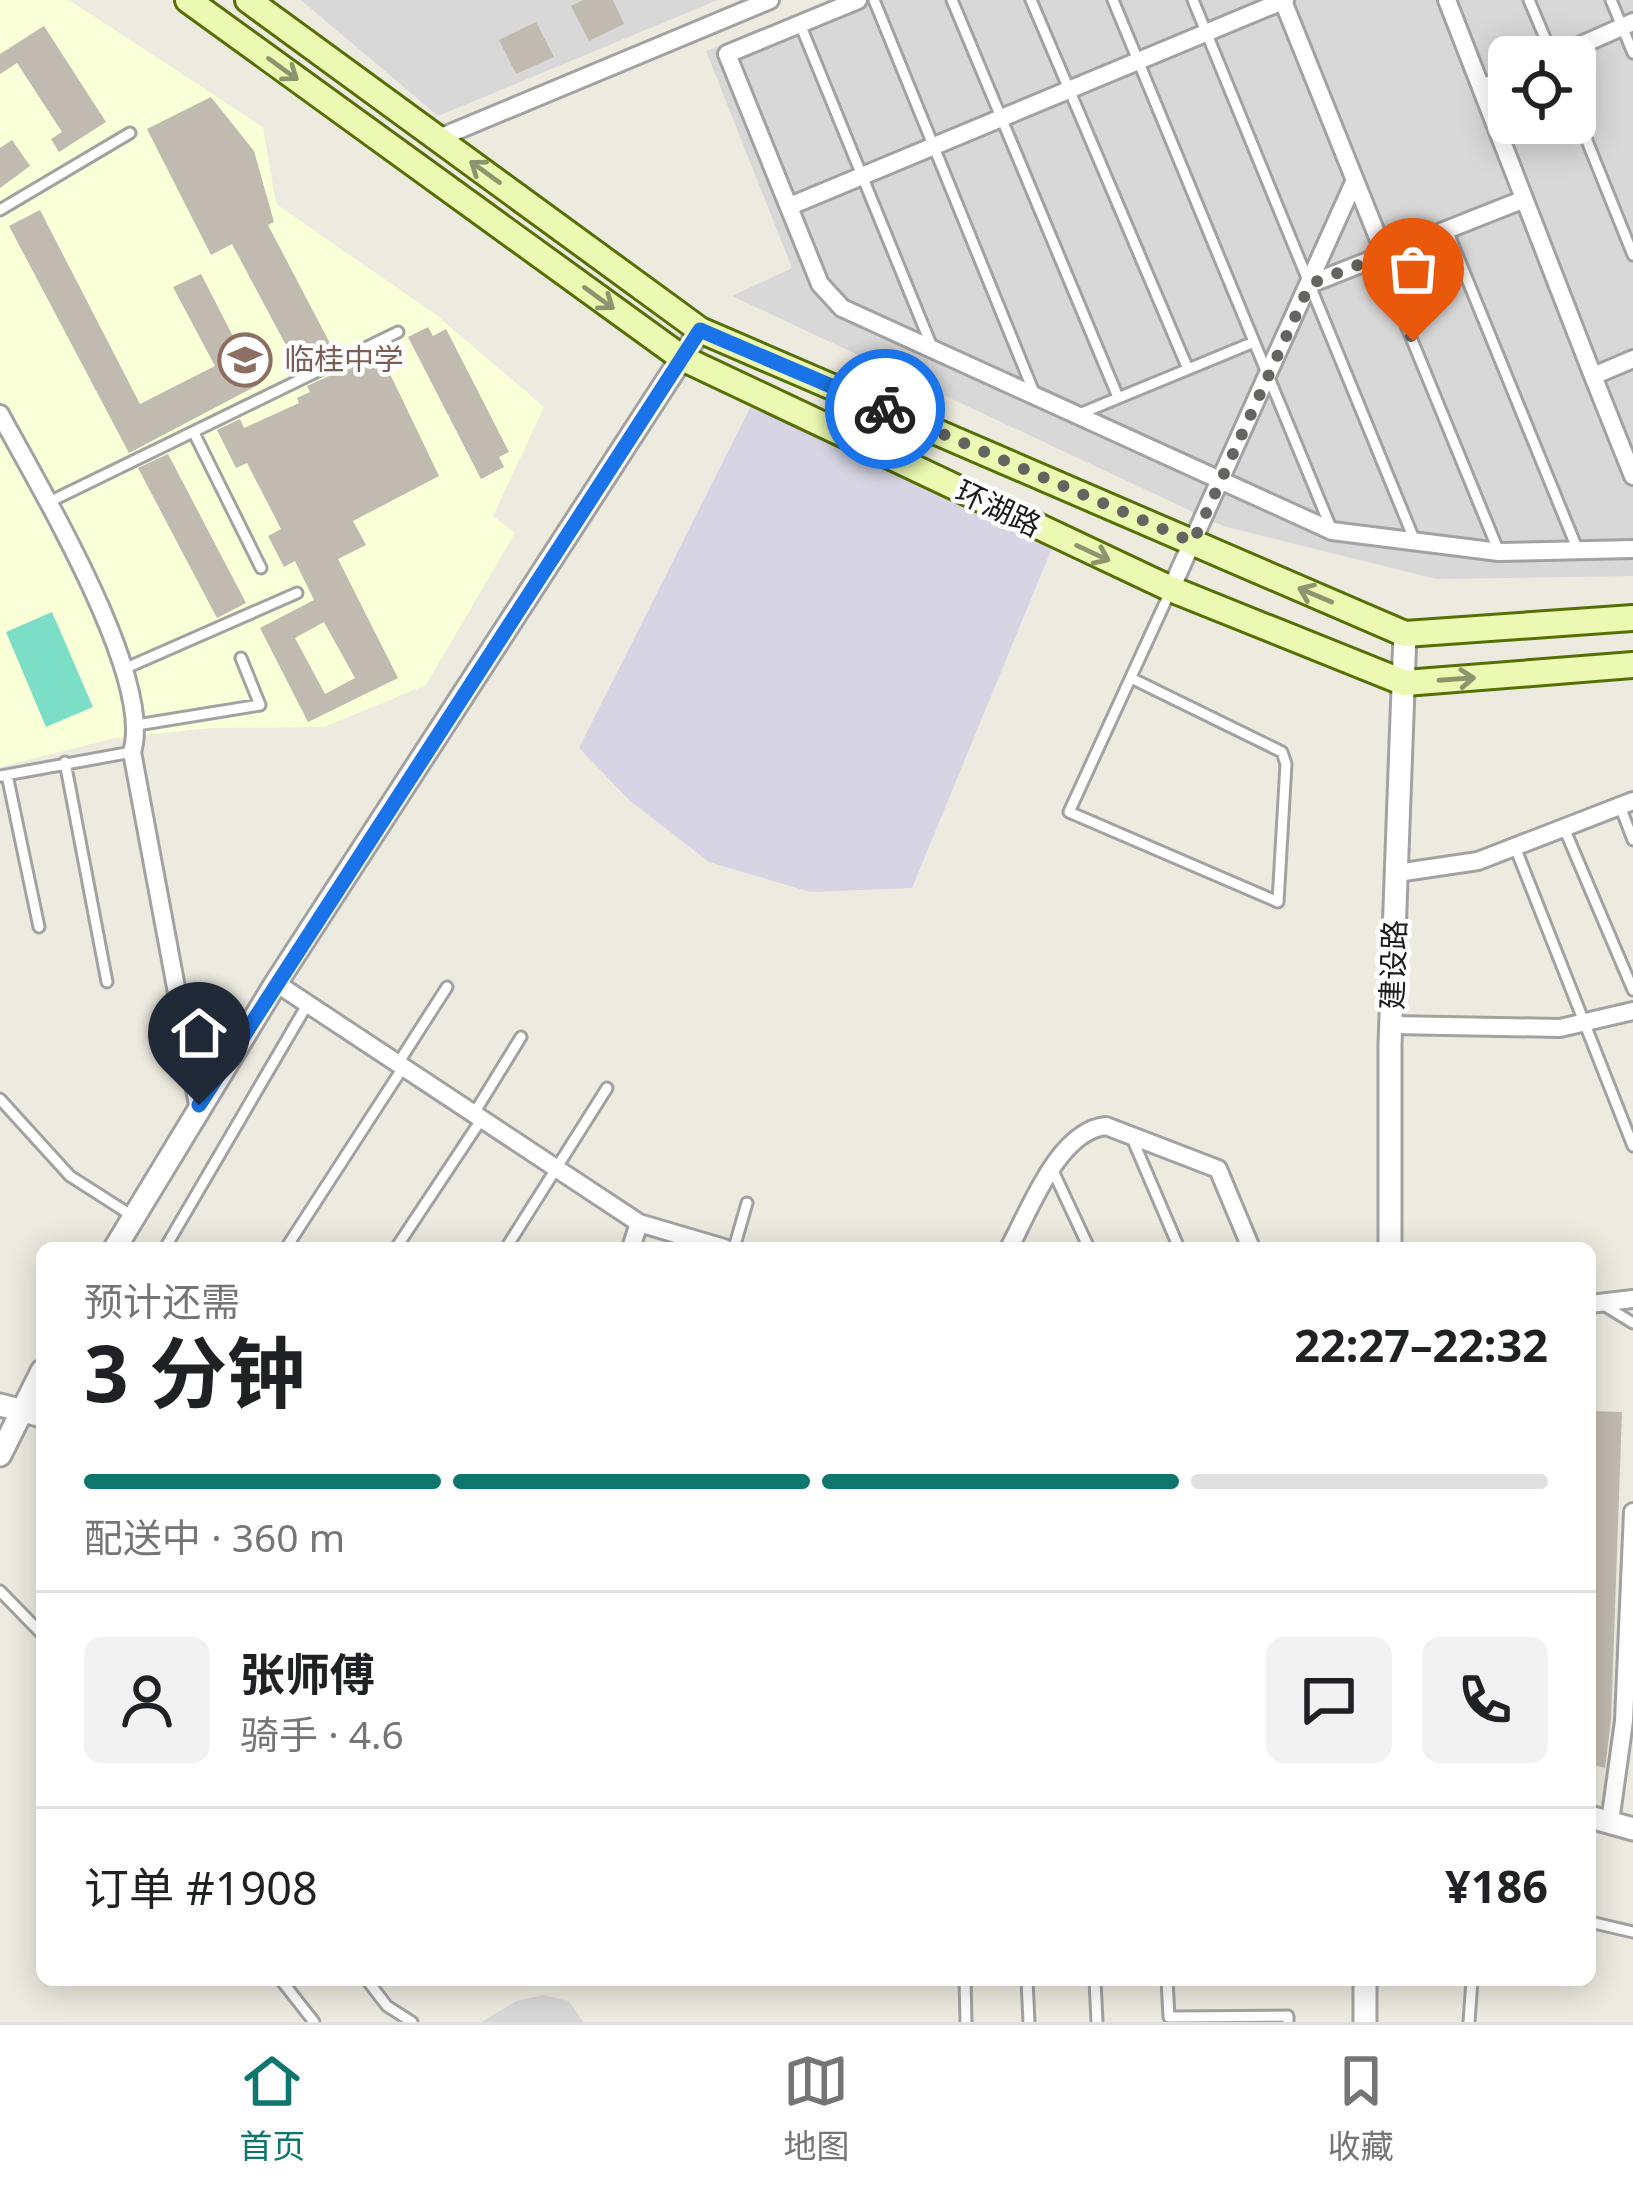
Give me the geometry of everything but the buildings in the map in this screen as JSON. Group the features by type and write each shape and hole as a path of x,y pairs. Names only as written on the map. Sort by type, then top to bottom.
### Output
{"main road":[{"name":"环湖路","path":"188,0 682,358 1171,590 1406,682 1633,665"},
{"name":"环湖路","path":"248,0 700,330 1406,634 1633,618"}],"street":[{"path":"439,138 770,0"},
{"path":"858,0 727,54 830,297 857,318 1332,531 1499,552 1633,549"},
{"path":"1447,0 1633,476"},
{"path":"790,206 1280,1 1382,256"},
{"path":"1596,39 1628,25"},
{"path":"1482,88 1488,85"},
{"path":"1171,590 1355,180"},
{"path":"1310,284 1522,200"},
{"path":"119,1242 276,983 700,330"},
{"path":"1593,376 1633,358"},
{"path":"0,414 126,668 137,725 132,752 199,1105"},
{"name":"建设路","path":"1390,1242 1392,1024 1406,634"},
{"path":"1397,873 1478,861 1626,804"},
{"path":"276,983 639,1223 704,1242"},
{"path":"1392,1024 1540,1029 1586,1024 1633,1011"},
{"path":"1013,1242 1068,1146 1089,1129 1106,1126 1218,1169 1248,1242"},
{"path":"633,1242 639,1223"},
{"path":"1596,1304 1633,1299"},
{"path":"0,1455 9,1408 36,1378"},
{"path":"1633,1512 1629,1686 1600,1820 1633,1828"},
{"path":"1365,1986 1365,2022"}],"lane":[{"path":"874,0 1038,402"},
{"path":"952,0 1118,397"},
{"path":"1031,0 1188,369"},
{"path":"1113,0 1332,531"},
{"path":"1193,0 1416,545"},
{"path":"1529,0 1544,36"},
{"path":"1611,0 1628,25 1633,53"},
{"path":"800,24 935,355"},
{"path":"0,210 130,133"},
{"path":"1588,144 1633,255"},
{"path":"1447,230 1579,553"},
{"path":"1382,256 1499,552"},
{"path":"47,503 398,332"},
{"path":"1072,417 1254,342"},
{"path":"194,433 262,568"},
{"path":"1133,679 1282,752 1286,764 1278,902 1069,812 1171,590"},
{"path":"126,668 297,592"},
{"path":"137,725 260,705 241,658"},
{"path":"39,927 3,775 132,752"},
{"path":"65,762 107,982"},
{"path":"1626,804 1633,840"},
{"path":"1564,828 1633,990"},
{"path":"1515,847 1633,1146"},
{"path":"290,1242 448,987"},
{"path":"169,1242 308,1005"},
{"path":"399,1242 477,1117 520,1037"},
{"path":"510,1242 607,1088"},
{"path":"0,1099 70,1176 134,1217"},
{"path":"1132,1138 1176,1242"},
{"path":"1053,1171 1086,1242"},
{"path":"736,1242 747,1203"},
{"path":"1596,1304 1633,1323"},
{"path":"0,1591 36,1628"},
{"path":"1596,1923 1633,1932"},
{"path":"286,1986 314,2022"},
{"path":"372,1986 387,2006 412,2022"},
{"path":"964,1986 966,2022"},
{"path":"1027,1986 1029,2022"},
{"path":"1095,1986 1096,2022"},
{"path":"1167,1986 1169,2018 1288,2016 1288,2022"},
{"path":"1469,2022 1472,1986"}],"shaded area":[{"name":"临桂中学","path":"0,0 69,0 263,127 276,204 435,314 544,407 493,516 515,533 426,685 324,727 212,728 115,738 0,767"},
{"path":"301,0 718,0 438,116"},
{"path":"831,0 1633,0 1633,576 1436,579 1223,526 732,296 792,268 706,51"},
{"path":"756,396 1057,536 912,888 810,892 709,862 629,800 579,748"},
{"path":"52,612 93,707 46,727 6,632"},
{"path":"543,1995 569,2001 583,2022 482,2022 516,2001"}],"way so far":[{"path":"885,409 1193,542 1310,284 1378,257 1413,341"}],"place":[{"name":"临桂中学","path":"245,360"}],"route":[{"path":"199,1105 700,330 885,409"}]}
